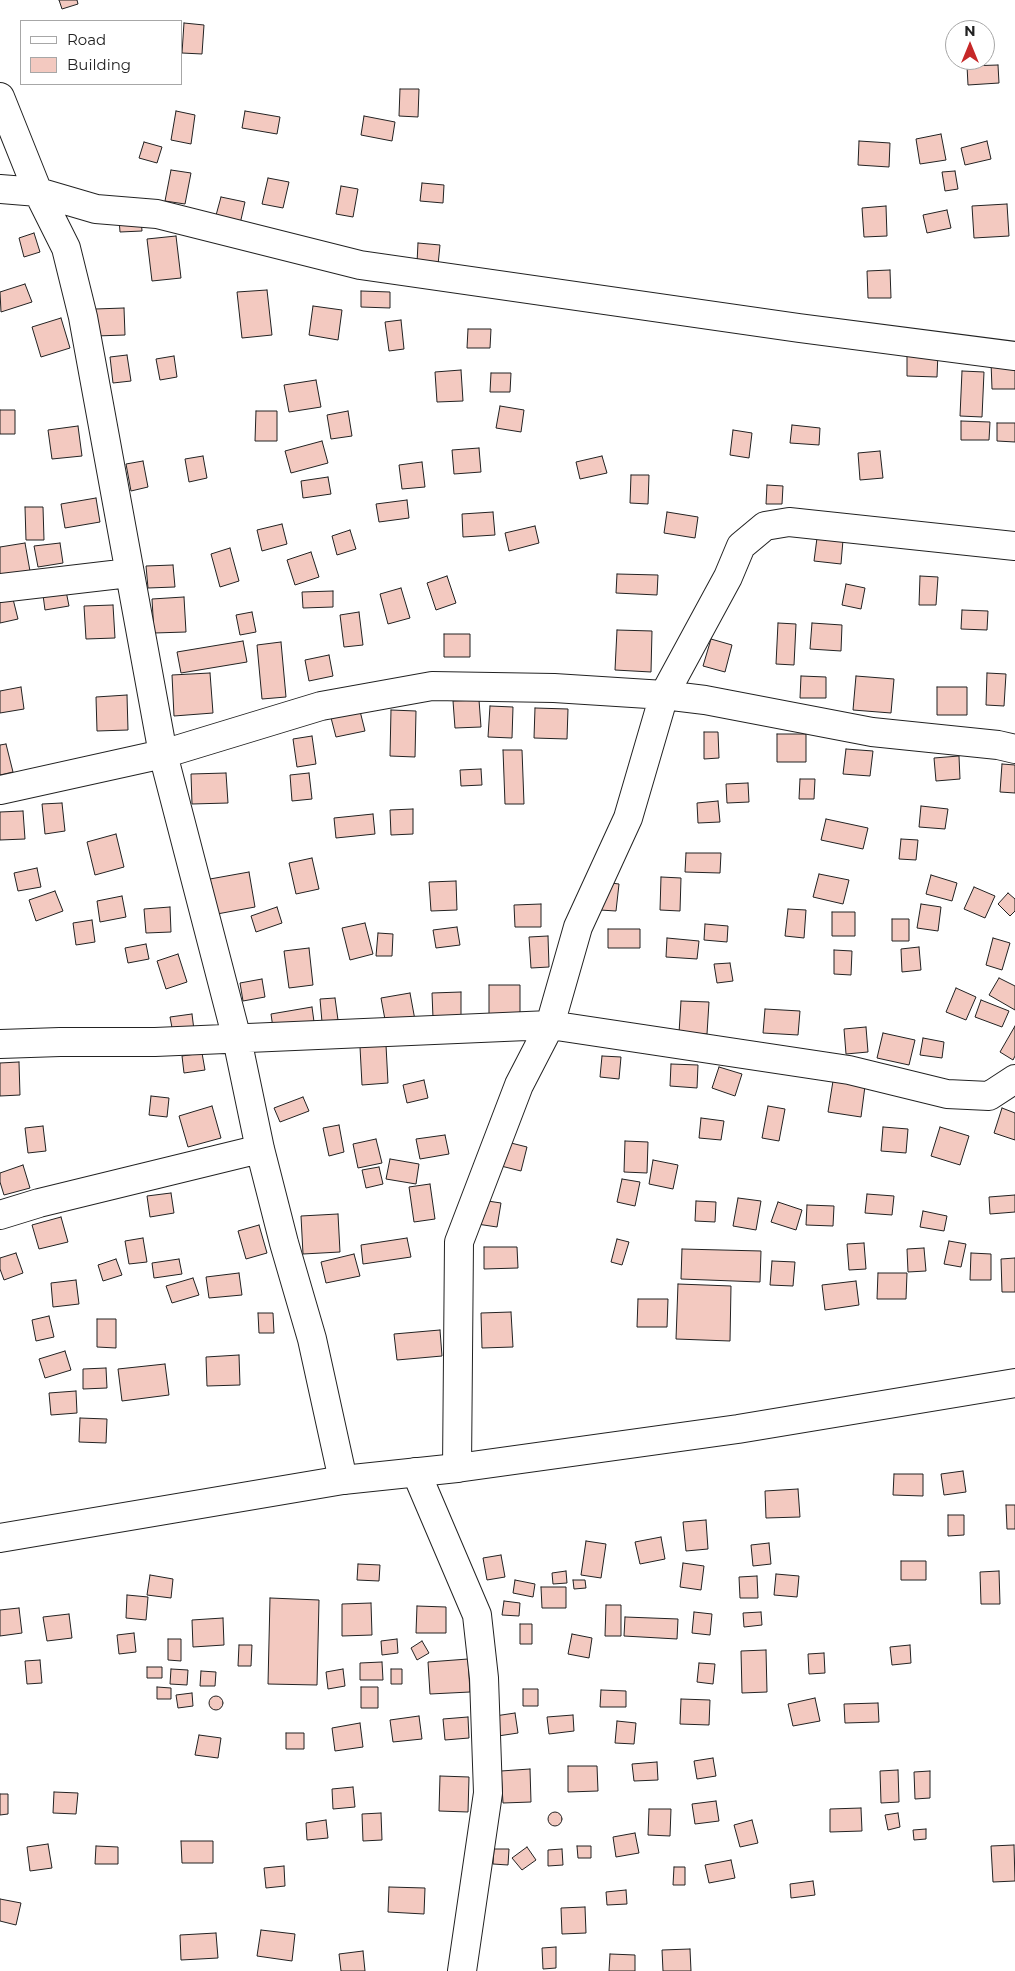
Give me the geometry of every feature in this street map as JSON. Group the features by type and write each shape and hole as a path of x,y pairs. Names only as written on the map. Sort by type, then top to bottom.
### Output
{"street":[{"path":"0,97 38,192 66,248 84,317 163,754 237,1039 260,1149 284,1243 312,1339 343,1480"},
{"path":"0,189 38,192 96,209 157,214 360,265 799,328 1015,356"},
{"path":"457,1468 459,1242 519,1084 550,1025 578,927 628,818 664,695 728,577 740,546 765,526 789,522 1015,546"},
{"path":"0,588 129,573"},
{"path":"0,790 163,754 321,706 432,686 554,688 664,695 705,700 872,732 998,745 1015,750"},
{"path":"0,1044 237,1039 550,1025 849,1070 947,1094 988,1096 1015,1079"},
{"path":"0,1215 39,1203 260,1149"},
{"path":"0,1538 343,1480 457,1468 738,1429 1015,1383"},
{"path":"416,1472 477,1615 484,1678 488,1793 462,1971"}],"building":[{"path":"59,0 77,0 78,4 62,9"},
{"path":"184,23 204,25 202,54 182,53"},
{"path":"995,65 998,65 999,83 968,85 967,70 995,70"},
{"path":"400,89 419,89 418,117 399,116"},
{"path":"176,111 195,115 191,144 171,140"},
{"path":"245,111 280,117 277,134 242,128"},
{"path":"364,116 395,122 392,141 361,135"},
{"path":"941,134 946,160 920,164 916,139"},
{"path":"859,141 890,143 889,167 858,165"},
{"path":"987,141 991,159 965,165 961,148"},
{"path":"144,142 162,147 157,163 139,158"},
{"path":"171,170 191,173 185,204 165,201"},
{"path":"955,171 958,189 945,191 942,172"},
{"path":"268,178 289,182 283,208 262,204"},
{"path":"422,183 444,185 443,203 420,201"},
{"path":"341,186 358,189 353,217 336,214"},
{"path":"221,197 245,202 240,224 215,219"},
{"path":"1007,204 1009,236 974,238 972,206"},
{"path":"886,206 887,236 864,237 862,208"},
{"path":"947,210 951,228 927,233 923,215"},
{"path":"141,218 142,231 120,232 119,219"},
{"path":"34,233 40,252 24,257 19,238"},
{"path":"176,236 181,278 152,281 147,239"},
{"path":"418,243 440,245 438,265 417,263"},
{"path":"890,270 891,298 868,298 867,271"},
{"path":"25,284 32,302 1,312 0,292"},
{"path":"267,290 272,335 242,338 237,292"},
{"path":"361,291 390,292 390,308 361,307"},
{"path":"313,306 342,310 338,340 309,335"},
{"path":"124,308 125,335 96,336 95,309"},
{"path":"61,318 70,348 41,357 32,327"},
{"path":"401,320 404,349 389,351 385,322"},
{"path":"468,329 491,329 490,348 467,348"},
{"path":"907,351 938,352 937,377 907,376"},
{"path":"127,355 131,381 113,383 110,357"},
{"path":"174,356 177,377 160,380 156,359"},
{"path":"1015,361 1015,389 992,389 991,362"},
{"path":"461,370 463,401 437,402 435,372"},
{"path":"962,371 984,372 982,417 960,416"},
{"path":"491,373 511,373 510,392 490,392"},
{"path":"316,380 321,407 289,412 284,385"},
{"path":"500,406 524,410 521,432 496,428"},
{"path":"0,410 15,410 15,434 0,434"},
{"path":"256,411 277,411 277,441 255,441"},
{"path":"348,411 352,436 331,439 327,415"},
{"path":"961,421 990,422 989,440 961,440"},
{"path":"997,423 1015,423 1015,442 997,441"},
{"path":"792,425 820,428 819,445 790,443"},
{"path":"78,426 82,456 52,459 48,430"},
{"path":"733,430 752,433 749,458 730,455"},
{"path":"322,441 328,463 291,473 285,451"},
{"path":"479,448 481,472 454,474 452,450"},
{"path":"880,451 883,478 860,480 858,453"},
{"path":"203,456 207,478 189,482 185,459"},
{"path":"602,456 607,473 580,479 576,462"},
{"path":"143,461 148,487 131,491 126,464"},
{"path":"422,462 425,487 402,489 399,465"},
{"path":"631,475 649,475 648,504 630,503"},
{"path":"328,477 331,494 303,498 301,481"},
{"path":"767,485 783,486 782,504 766,504"},
{"path":"96,498 100,522 65,528 61,504"},
{"path":"407,500 409,518 379,522 376,504"},
{"path":"25,507 43,507 44,540 26,540"},
{"path":"493,512 495,535 463,537 462,514"},
{"path":"667,512 698,517 695,538 664,533"},
{"path":"282,524 287,544 262,551 257,530"},
{"path":"535,526 539,543 509,551 505,533"},
{"path":"350,530 356,549 337,555 332,536"},
{"path":"817,538 843,540 841,564 814,561"},
{"path":"25,543 30,571 0,575 0,547"},
{"path":"60,543 63,563 38,567 34,546"},
{"path":"230,548 239,581 220,587 211,554"},
{"path":"311,552 319,577 295,585 287,560"},
{"path":"173,565 175,587 148,588 146,566"},
{"path":"617,574 658,575 657,595 616,593"},
{"path":"447,576 456,603 436,610 427,583"},
{"path":"920,576 938,577 936,605 919,605"},
{"path":"846,584 865,588 861,609 842,605"},
{"path":"401,588 410,618 388,624 380,594"},
{"path":"66,591 69,606 45,610 43,595"},
{"path":"333,591 333,607 303,608 302,592"},
{"path":"184,597 186,632 154,633 152,599"},
{"path":"13,599 18,619 0,623 0,602"},
{"path":"113,605 115,638 86,639 84,606"},
{"path":"962,610 988,611 987,630 961,629"},
{"path":"252,612 256,632 240,635 236,615"},
{"path":"359,612 363,645 344,647 340,615"},
{"path":"778,623 796,624 794,665 776,664"},
{"path":"812,623 842,625 841,651 810,649"},
{"path":"617,630 652,631 651,672 615,670"},
{"path":"444,634 470,634 470,657 444,657"},
{"path":"711,639 732,645 725,672 703,666"},
{"path":"243,641 247,662 181,673 177,652"},
{"path":"281,642 286,697 262,699 257,645"},
{"path":"329,655 333,676 309,681 305,660"},
{"path":"210,673 213,713 174,716 172,675"},
{"path":"987,673 1006,674 1004,706 986,705"},
{"path":"801,676 826,677 826,698 800,698"},
{"path":"856,676 894,679 891,713 853,710"},
{"path":"21,687 24,709 0,713 0,691"},
{"path":"937,687 967,687 967,715 937,715"},
{"path":"127,695 128,730 97,731 96,697"},
{"path":"479,700 481,727 455,728 453,701"},
{"path":"490,706 513,707 512,738 488,737"},
{"path":"359,707 365,731 336,737 330,714"},
{"path":"535,708 568,709 567,739 534,738"},
{"path":"391,710 416,711 415,757 390,756"},
{"path":"704,732 718,732 719,758 704,759"},
{"path":"777,734 806,734 806,762 777,762"},
{"path":"312,736 316,764 297,767 293,739"},
{"path":"6,744 13,772 0,775 0,745"},
{"path":"846,749 873,751 870,776 843,774"},
{"path":"503,750 522,750 524,804 505,804"},
{"path":"959,756 960,779 936,781 934,758"},
{"path":"1002,764 1015,765 1015,793 1000,792"},
{"path":"481,769 482,785 461,786 460,770"},
{"path":"226,773 228,803 192,804 191,774"},
{"path":"309,773 312,799 292,801 290,775"},
{"path":"800,779 815,779 814,799 799,799"},
{"path":"748,783 749,802 727,803 726,784"},
{"path":"718,801 720,822 698,823 697,803"},
{"path":"62,803 65,831 45,834 42,804"},
{"path":"921,806 948,809 945,829 919,827"},
{"path":"413,809 413,834 391,835 390,810"},
{"path":"23,811 25,839 0,840 0,812"},
{"path":"373,814 375,834 336,838 334,818"},
{"path":"826,819 868,828 863,849 821,840"},
{"path":"116,834 124,867 95,875 87,842"},
{"path":"901,839 918,840 916,860 899,859"},
{"path":"686,853 721,853 720,873 685,872"},
{"path":"312,858 319,889 296,894 289,863"},
{"path":"37,868 41,887 18,891 14,873"},
{"path":"249,872 255,907 217,914 210,879"},
{"path":"819,874 849,880 843,904 813,897"},
{"path":"931,875 957,883 952,901 926,894"},
{"path":"661,877 681,878 680,911 660,910"},
{"path":"456,881 457,910 431,911 429,882"},
{"path":"603,882 619,884 616,911 600,910"},
{"path":"974,887 995,896 985,918 964,909"},
{"path":"55,891 63,911 36,921 29,900"},
{"path":"1008,893 1015,899 1015,911 1010,916 998,904"},
{"path":"122,896 126,917 100,922 97,901"},
{"path":"541,904 541,927 515,927 514,905"},
{"path":"921,904 941,907 938,931 917,928"},
{"path":"170,907 171,932 146,933 144,909"},
{"path":"277,907 282,923 256,932 251,916"},
{"path":"788,909 806,910 804,938 785,936"},
{"path":"832,912 855,912 855,936 832,936"},
{"path":"892,919 909,919 909,941 892,941"},
{"path":"92,920 95,942 76,945 73,923"},
{"path":"365,923 373,954 350,960 342,928"},
{"path":"705,924 728,926 727,942 704,940"},
{"path":"457,927 460,945 436,948 433,930"},
{"path":"608,929 640,929 640,948 608,948"},
{"path":"378,933 393,934 392,956 376,956"},
{"path":"548,936 549,967 531,968 529,937"},
{"path":"667,938 699,941 697,959 666,957"},
{"path":"993,938 1010,943 1002,970 986,965"},
{"path":"146,944 149,959 128,963 125,948"},
{"path":"919,947 921,970 902,972 901,949"},
{"path":"309,948 313,985 289,988 284,951"},
{"path":"834,950 852,951 851,975 834,974"},
{"path":"178,954 187,982 166,989 157,961"},
{"path":"730,963 733,981 717,983 714,964"},
{"path":"999,978 1015,986 1015,1010 989,995"},
{"path":"262,979 265,997 243,1001 240,983"},
{"path":"489,985 520,985 520,1017 489,1017"},
{"path":"956,988 976,997 966,1020 946,1012"},
{"path":"461,992 461,1016 433,1018 432,993"},
{"path":"410,993 415,1020 386,1025 381,998"},
{"path":"335,998 338,1020 322,1022 320,999"},
{"path":"981,1000 1009,1011 1002,1027 975,1017"},
{"path":"681,1001 709,1002 707,1034 679,1033"},
{"path":"312,1007 315,1029 274,1035 271,1014"},
{"path":"765,1009 800,1011 798,1035 763,1033"},
{"path":"192,1014 194,1030 173,1033 170,1017"},
{"path":"1015,1026 1015,1056 1013,1060 1000,1052"},
{"path":"866,1027 868,1052 846,1054 844,1029"},
{"path":"883,1033 915,1040 909,1065 877,1058"},
{"path":"923,1038 944,1042 942,1058 920,1055"},
{"path":"386,1045 388,1083 362,1085 360,1047"},
{"path":"202,1053 205,1070 184,1073 182,1056"},
{"path":"602,1056 621,1057 619,1079 600,1077"},
{"path":"19,1062 20,1095 0,1096 0,1063"},
{"path":"671,1064 698,1065 697,1088 670,1086"},
{"path":"719,1067 742,1074 735,1096 712,1088"},
{"path":"424,1080 428,1098 407,1103 403,1085"},
{"path":"833,1081 865,1086 861,1117 828,1112"},
{"path":"151,1096 169,1098 167,1117 149,1115"},
{"path":"303,1097 309,1111 280,1122 274,1108"},
{"path":"212,1106 221,1138 188,1147 179,1116"},
{"path":"768,1106 785,1109 779,1141 762,1138"},
{"path":"1002,1108 1015,1113 1015,1140 994,1133"},
{"path":"701,1118 724,1121 721,1140 699,1138"},
{"path":"339,1125 344,1152 329,1156 323,1128"},
{"path":"43,1126 46,1151 28,1153 25,1128"},
{"path":"883,1127 908,1129 906,1153 881,1151"},
{"path":"940,1127 969,1136 960,1165 931,1156"},
{"path":"445,1135 449,1154 420,1159 416,1139"},
{"path":"376,1139 382,1163 358,1168 353,1144"},
{"path":"625,1141 648,1142 647,1173 624,1172"},
{"path":"507,1142 527,1147 521,1171 501,1166"},
{"path":"390,1159 419,1164 416,1184 386,1179"},
{"path":"653,1160 678,1165 673,1189 649,1184"},
{"path":"23,1165 30,1188 4,1195 0,1182 0,1173"},
{"path":"379,1167 383,1184 366,1188 362,1170"},
{"path":"622,1179 640,1182 635,1206 617,1202"},
{"path":"430,1184 435,1219 414,1222 409,1187"},
{"path":"171,1193 174,1213 150,1217 147,1196"},
{"path":"867,1194 894,1196 892,1215 865,1213"},
{"path":"1015,1195 1015,1212 990,1214 989,1197"},
{"path":"738,1198 761,1201 756,1230 733,1226"},
{"path":"481,1200 501,1203 497,1227 477,1224"},
{"path":"696,1201 716,1202 715,1222 695,1221"},
{"path":"778,1202 802,1210 796,1230 771,1222"},
{"path":"807,1205 834,1206 833,1226 806,1225"},
{"path":"923,1211 947,1216 944,1231 920,1227"},
{"path":"338,1214 340,1252 303,1254 301,1216"},
{"path":"61,1217 68,1242 39,1249 32,1225"},
{"path":"259,1225 267,1253 246,1259 238,1231"},
{"path":"143,1238 147,1262 129,1264 125,1241"},
{"path":"407,1238 411,1257 363,1264 361,1245"},
{"path":"617,1239 629,1242 622,1265 611,1262"},
{"path":"949,1241 966,1244 961,1267 944,1264"},
{"path":"864,1243 866,1269 849,1270 847,1244"},
{"path":"484,1247 517,1247 518,1268 484,1269"},
{"path":"924,1248 926,1271 908,1272 907,1249"},
{"path":"682,1249 761,1251 760,1282 681,1279"},
{"path":"16,1253 23,1273 4,1280 0,1269 0,1258"},
{"path":"971,1253 991,1254 991,1280 970,1280"},
{"path":"354,1254 360,1276 326,1283 321,1262"},
{"path":"1015,1258 1015,1292 1002,1292 1001,1259"},
{"path":"116,1259 122,1275 103,1281 98,1265"},
{"path":"179,1259 182,1274 154,1278 152,1263"},
{"path":"772,1261 795,1262 793,1286 770,1285"},
{"path":"239,1273 242,1295 209,1298 206,1277"},
{"path":"878,1273 907,1273 906,1299 877,1299"},
{"path":"193,1278 199,1295 172,1303 166,1286"},
{"path":"76,1280 79,1304 53,1307 51,1283"},
{"path":"856,1281 859,1305 825,1310 822,1285"},
{"path":"678,1284 731,1286 730,1341 676,1339"},
{"path":"638,1299 668,1299 667,1327 637,1327"},
{"path":"511,1312 513,1347 482,1348 481,1313"},
{"path":"258,1313 273,1313 274,1333 259,1333"},
{"path":"49,1316 54,1337 36,1341 32,1320"},
{"path":"97,1319 116,1319 116,1348 97,1347"},
{"path":"440,1330 442,1356 397,1360 394,1334"},
{"path":"65,1351 71,1370 45,1378 39,1359"},
{"path":"239,1355 240,1385 207,1386 206,1357"},
{"path":"165,1364 169,1395 122,1401 118,1369"},
{"path":"106,1368 107,1388 83,1389 83,1369"},
{"path":"76,1391 77,1413 51,1415 49,1393"},
{"path":"80,1418 107,1419 106,1443 79,1442"},
{"path":"963,1471 966,1492 944,1495 941,1474"},
{"path":"894,1474 923,1474 923,1496 893,1495"},
{"path":"798,1489 800,1517 766,1518 765,1491"},
{"path":"1006,1505 1015,1505 1015,1529 1007,1529"},
{"path":"948,1515 964,1515 964,1535 948,1536"},
{"path":"706,1520 708,1549 686,1551 683,1522"},
{"path":"661,1537 665,1559 640,1564 635,1542"},
{"path":"586,1541 606,1544 601,1578 581,1575"},
{"path":"769,1543 771,1564 753,1566 751,1545"},
{"path":"501,1555 505,1577 487,1580 483,1558"},
{"path":"901,1561 926,1561 926,1580 901,1580"},
{"path":"683,1563 704,1566 701,1590 680,1587"},
{"path":"358,1564 380,1565 379,1581 357,1580"},
{"path":"566,1571 567,1583 553,1584 552,1573"},
{"path":"999,1571 1000,1604 981,1604 980,1572"},
{"path":"776,1574 799,1576 797,1597 774,1595"},
{"path":"150,1575 173,1579 171,1598 147,1595"},
{"path":"757,1576 758,1598 740,1598 739,1577"},
{"path":"515,1580 535,1584 533,1597 513,1593"},
{"path":"573,1580 585,1580 586,1588 574,1589"},
{"path":"541,1587 566,1587 566,1608 542,1608"},
{"path":"127,1595 148,1597 146,1620 126,1618"},
{"path":"270,1598 319,1600 317,1685 268,1684"},
{"path":"504,1601 520,1603 519,1616 502,1615"},
{"path":"371,1603 372,1635 342,1636 342,1604"},
{"path":"606,1605 621,1605 621,1636 605,1636"},
{"path":"417,1606 446,1607 446,1633 416,1633"},
{"path":"19,1608 22,1633 0,1636 0,1610"},
{"path":"694,1612 712,1614 710,1635 692,1633"},
{"path":"761,1612 762,1625 744,1627 743,1613"},
{"path":"69,1614 72,1638 47,1641 43,1617"},
{"path":"625,1617 678,1619 677,1639 624,1636"},
{"path":"223,1618 224,1645 193,1647 192,1620"},
{"path":"520,1624 532,1624 532,1644 520,1644"},
{"path":"134,1633 136,1652 119,1654 117,1635"},
{"path":"572,1634 592,1638 589,1658 568,1654"},
{"path":"168,1639 181,1639 181,1661 168,1660"},
{"path":"397,1639 398,1653 382,1655 381,1641"},
{"path":"422,1641 429,1653 417,1660 411,1648"},
{"path":"239,1645 252,1645 251,1666 238,1666"},
{"path":"910,1645 911,1663 892,1665 890,1647"},
{"path":"766,1650 767,1692 742,1693 741,1651"},
{"path":"824,1653 825,1673 809,1674 808,1654"},
{"path":"468,1659 470,1692 430,1694 428,1662"},
{"path":"40,1660 42,1683 27,1684 25,1661"},
{"path":"382,1662 383,1680 360,1680 360,1663"},
{"path":"699,1663 715,1664 713,1684 697,1682"},
{"path":"147,1667 162,1667 162,1678 147,1678"},
{"path":"171,1669 188,1670 187,1685 170,1684"},
{"path":"343,1669 345,1686 328,1689 326,1672"},
{"path":"391,1669 402,1669 402,1684 391,1684"},
{"path":"201,1671 216,1672 215,1686 200,1686"},
{"path":"157,1687 171,1688 171,1699 157,1699"},
{"path":"361,1687 378,1687 378,1708 361,1708"},
{"path":"523,1689 538,1689 538,1706 523,1706"},
{"path":"601,1690 626,1691 626,1707 600,1707"},
{"path":"192,1693 193,1706 178,1708 176,1695"},
{"path":"216,1696 221,1698 223,1703 221,1708 216,1710 211,1708 209,1703 211,1698"},
{"path":"815,1698 820,1721 793,1726 788,1704"},
{"path":"681,1699 710,1700 709,1725 680,1724"},
{"path":"878,1703 879,1722 845,1723 844,1704"},
{"path":"515,1713 518,1733 498,1736 495,1716"},
{"path":"573,1715 574,1731 549,1734 547,1717"},
{"path":"419,1716 422,1739 393,1742 390,1720"},
{"path":"468,1717 469,1738 445,1740 443,1719"},
{"path":"617,1721 636,1723 634,1744 615,1743"},
{"path":"360,1723 363,1747 335,1751 332,1728"},
{"path":"286,1733 304,1733 304,1749 286,1749"},
{"path":"199,1735 221,1738 218,1758 195,1755"},
{"path":"713,1758 716,1776 697,1779 694,1761"},
{"path":"657,1762 658,1780 634,1781 632,1764"},
{"path":"568,1766 597,1766 598,1791 568,1792"},
{"path":"530,1769 531,1802 503,1803 501,1771"},
{"path":"898,1770 899,1802 881,1803 880,1771"},
{"path":"930,1771 930,1798 915,1799 914,1772"},
{"path":"440,1776 469,1777 468,1812 439,1811"},
{"path":"353,1787 355,1807 333,1809 332,1789"},
{"path":"54,1792 78,1793 76,1814 53,1813"},
{"path":"0,1794 8,1794 8,1814 0,1815"},
{"path":"716,1801 719,1821 695,1824 692,1804"},
{"path":"861,1808 862,1831 830,1832 830,1809"},
{"path":"649,1809 671,1809 670,1836 648,1835"},
{"path":"552,1812 558,1812 562,1819 558,1826 552,1826 548,1822 548,1816"},
{"path":"381,1813 382,1840 363,1841 362,1814"},
{"path":"898,1813 900,1827 888,1830 885,1815"},
{"path":"326,1820 328,1838 307,1840 306,1823"},
{"path":"752,1820 758,1843 740,1847 734,1825"},
{"path":"926,1829 926,1839 914,1840 913,1830"},
{"path":"635,1833 639,1853 616,1857 613,1837"},
{"path":"181,1841 213,1841 213,1863 182,1863"},
{"path":"48,1844 52,1868 30,1871 27,1847"},
{"path":"1014,1845 1015,1881 993,1882 991,1846"},
{"path":"96,1846 118,1847 118,1864 95,1864"},
{"path":"577,1846 591,1846 591,1858 578,1858"},
{"path":"527,1847 536,1860 522,1870 512,1858"},
{"path":"494,1849 509,1849 508,1865 493,1864"},
{"path":"562,1849 563,1865 548,1866 548,1850"},
{"path":"731,1860 735,1878 709,1883 705,1865"},
{"path":"284,1866 285,1886 266,1888 264,1868"},
{"path":"674,1867 685,1867 685,1885 673,1885"},
{"path":"813,1881 815,1895 791,1898 790,1884"},
{"path":"389,1887 425,1888 424,1914 388,1912"},
{"path":"626,1890 627,1904 607,1905 606,1892"},
{"path":"0,1899 21,1903 16,1925 0,1921"},
{"path":"585,1907 586,1933 562,1934 561,1908"},
{"path":"261,1930 295,1934 292,1961 257,1956"},
{"path":"216,1933 218,1958 181,1960 180,1935"},
{"path":"556,1947 556,1968 543,1969 542,1948"},
{"path":"690,1949 691,1971 663,1971 662,1950"},
{"path":"363,1951 365,1971 341,1971 339,1954"},
{"path":"610,1954 635,1955 635,1971 609,1971"}]}
